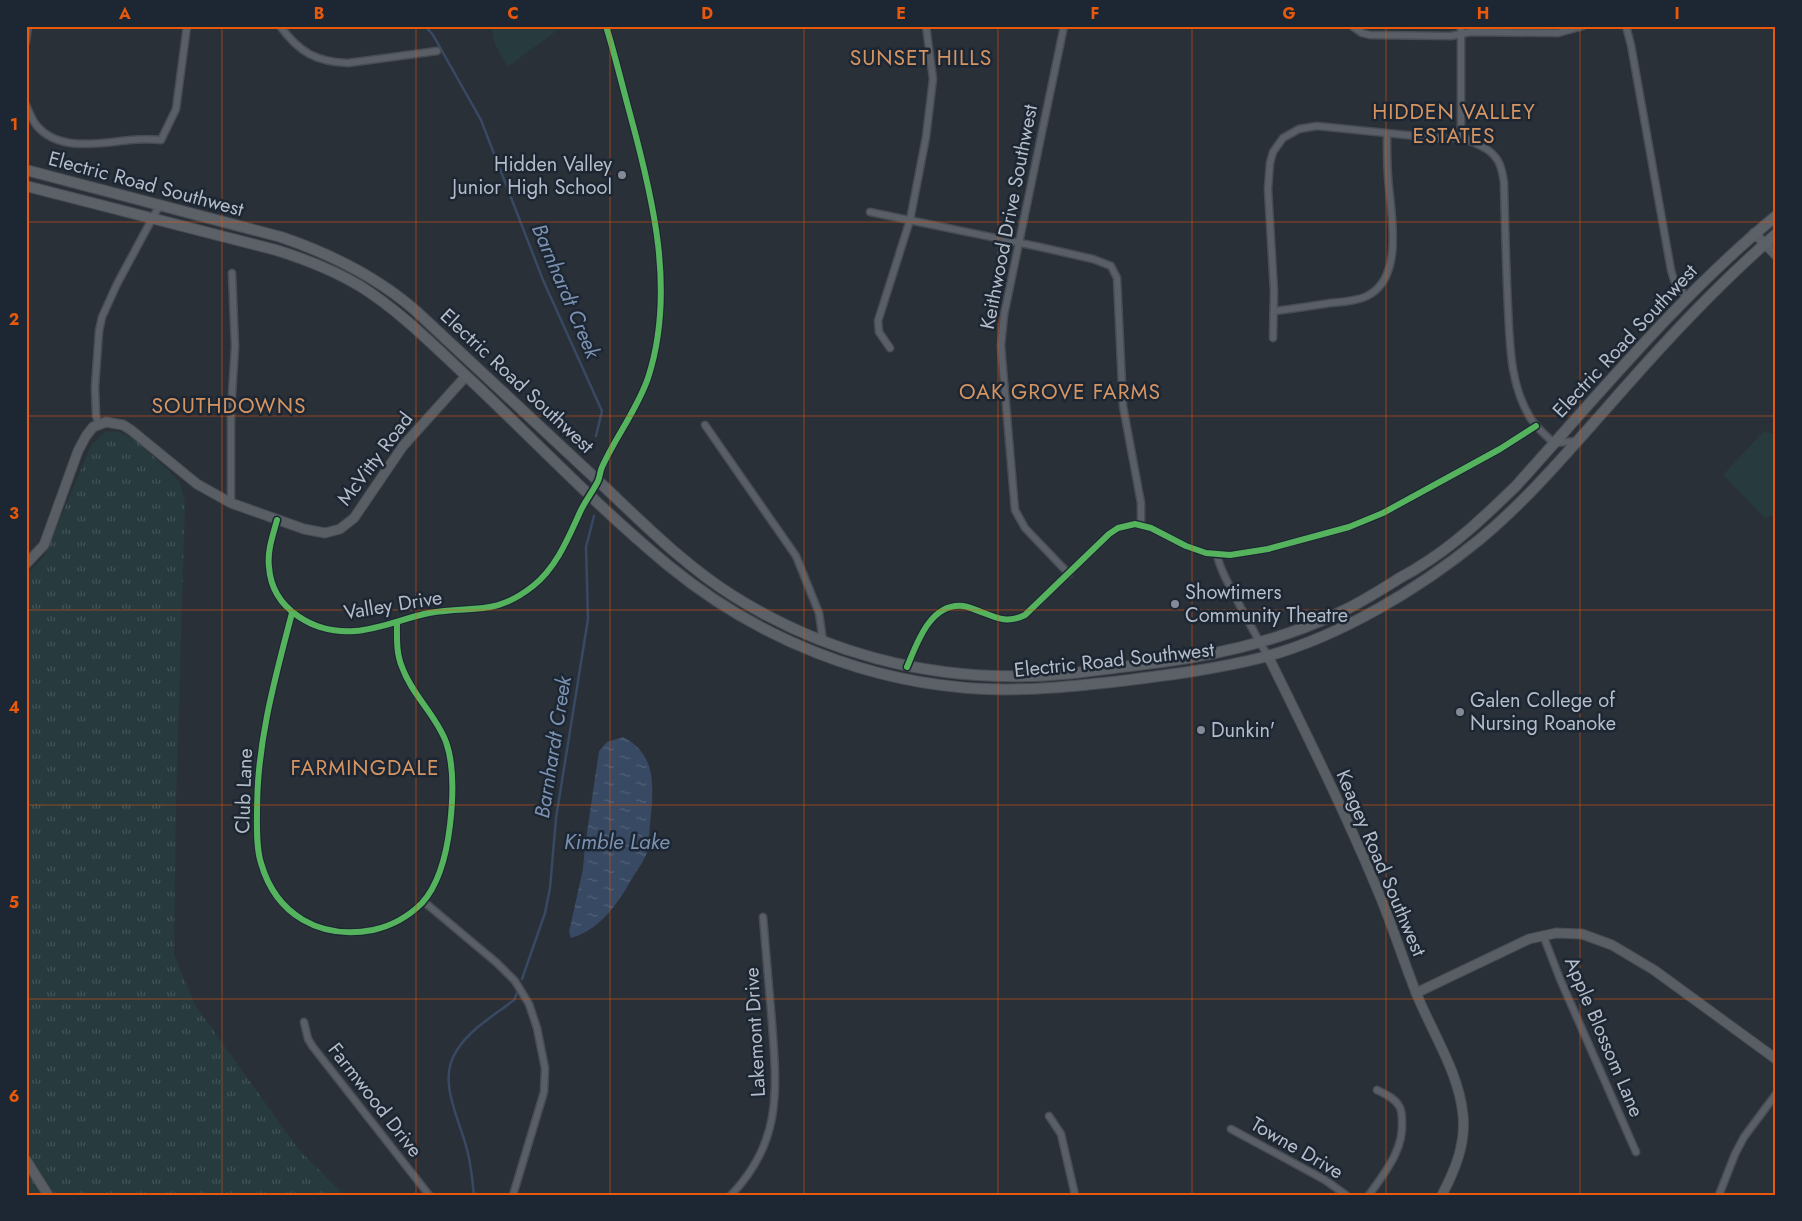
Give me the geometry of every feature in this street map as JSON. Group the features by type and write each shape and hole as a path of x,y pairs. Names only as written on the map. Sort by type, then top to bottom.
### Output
{"main road":[{"name":"Electric Road Southwest","path":"26,170 281,237 330,256 369,276 396,294 416,311 678,556 713,582 764,614 794,629 852,652 906,667 983,676 1045,676 1200,657 1259,643 1308,626 1370,597 1417,568 1468,531 1488,513 1516,486 1687,298 1754,233 1776,216"},
{"name":"Electric Road Southwest","path":"26,186 276,250 301,258 360,286 400,315 589,494 668,565 704,593 757,626 816,653 884,675 957,687 1030,690 1156,677 1203,670 1268,656 1316,638 1351,622 1379,608 1427,579 1479,540 1504,518 1579,440 1603,411 1700,306 1776,234"}],"street":[{"path":"26,42 28,26"},
{"path":"26,105 37,126 53,137 63,140 87,144 139,139 161,140 176,109 187,26"},
{"path":"280,26 303,51 312,56 336,62 348,63 437,51"},
{"name":"Valley Drive","path":"277,520 269,553 270,575 277,594 292,613 307,622 334,630 357,631 433,612 478,610 508,603 522,595 540,580 561,552 589,494 598,481 602,467 642,393 648,377 657,336 660,294 659,260 651,195 606,26"},
{"path":"890,348 879,332 878,322 910,220 933,95 932,62 926,26"},
{"name":"Keithwood Drive Southwest","path":"1064,26 1004,315 1001,346 1014,504 1019,520 1025,528 1069,574"},
{"path":"1352,26 1362,34 1370,35 1451,36 1462,30 1471,32 1558,33 1583,26"},
{"path":"1626,26 1671,270 1674,280 1687,298"},
{"path":"1462,30 1461,130 1467,140 1492,152 1499,161 1504,183 1506,270 1511,350 1516,381 1522,401 1536,426 1554,444 1579,440"},
{"path":"1273,338 1274,311 1268,174 1276,146 1290,133 1317,126 1446,139 1463,136"},
{"path":"1274,311 1354,300 1369,295 1382,284 1387,276 1391,262 1393,239 1387,134"},
{"path":"26,564 44,545 78,451 93,427 99,424 96,416 95,387 99,331 102,317 117,284 159,206"},
{"path":"870,212 1019,242 1093,259 1111,266 1116,272 1123,406 1141,503 1141,524"},
{"path":"1754,233 1776,255"},
{"path":"231,503 231,410 235,347 232,273"},
{"name":"McVitty Road","path":"99,424 112,422 131,430 197,484 231,503 304,529 324,533 333,532 354,518 403,446 466,376"},
{"path":"705,425 796,556 819,613 823,641"},
{"path":"906,667 922,633 933,618 941,612 949,607 965,606 1002,620 1017,619 1032,610 1110,534 1127,524 1141,524 1186,546 1217,555 1230,555 1268,549 1360,523 1400,505 1500,450 1536,426"},
{"name":"Keagey Road Southwest","path":"1217,555 1222,569 1312,745 1377,888 1416,993 1458,1088 1463,1113 1461,1148 1442,1195"},
{"name":"Club Lane","path":"292,613 268,710 258,764 256,820 260,861 276,894 297,915 312,925 332,932 364,931 384,926 403,918 423,901 437,877 448,844 451,775 446,742 414,691 401,666 398,656 397,622"},
{"path":"423,901 497,963 515,981 529,1004 538,1028 546,1068 544,1092 513,1195"},
{"name":"Lakemont Drive","path":"731,1195 747,1176 760,1155 768,1134 775,1102 775,1062 763,917"},
{"path":"1416,993 1505,949 1543,935 1556,932 1582,934 1612,945 1654,970 1776,1059"},
{"name":"Apple Blossom Lane","path":"1543,935 1564,988 1636,1152"},
{"name":"Farmwood Drive","path":"304,1022 308,1039 313,1047 429,1195"},
{"path":"1369,1195 1396,1156 1403,1127 1399,1106 1392,1098 1377,1090"},
{"path":"1719,1195 1744,1137 1776,1094"},
{"path":"1048,1116 1061,1134 1075,1195"},
{"name":"Towne Drive","path":"1231,1129 1325,1180 1346,1195"},
{"path":"26,1160 48,1195"}],"green space":[{"path":"491,26 563,26 508,67 495,45"},
{"path":"117,431 136,440 180,482 185,503 176,803 174,955 195,1005 299,1150 344,1195 26,1195 26,576 44,556 92,444 105,432"},
{"path":"1764,431 1776,435 1776,514 1765,518 1723,475"}],"water":[{"name":"Kimble Lake","path":"623,737 635,745 643,754 651,775 652,799 646,855 609,913 592,928 571,938 569,932 583,869 599,751 607,742"}],"waterway":[{"name":"Barnhardt Creek","path":"425,26 433,35 481,120 543,280 602,411 596,436"},
{"name":"Barnhardt Creek","path":"522,979 545,913 550,888 556,818 588,619 586,547 594,516"},
{"name":"Barnhardt Creek","path":"474,1195 468,1152 451,1098 449,1085 451,1061 462,1042 483,1023 514,1000 517,993"}],"cycle path":[{"path":"277,520 271,543 269,567 272,582 278,596 298,616 311,623 340,631 364,630 429,613 494,606 519,596 533,586 556,560 643,390 656,345 660,312 661,279 653,212 639,146 606,26"},
{"path":"907,667 926,626 942,611 952,607 963,606 1004,619 1014,619 1025,615 1109,534 1118,528 1135,524 1151,528 1186,546 1206,553 1230,555 1268,549 1349,527 1383,513 1500,449 1536,426"},
{"path":"292,613 273,686 260,760 258,850 268,881 277,897 289,910 303,920 318,927 335,931 373,930 393,923 411,912 422,903 434,886 442,866 447,845 452,794 452,772 449,752 442,732 406,677 398,651 397,622"}],"place":[{"name":"Hidden Valley Junior High School","path":"622,175"},
{"name":"Showtimers Community Theatre","path":"1175,604"},
{"name":"Galen College of Nursing Roanoke","path":"1460,712"},
{"name":"Dunkin'","path":"1201,730"}],"district":[{"name":"SUNSET HILLS","path":"921,58"},
{"name":"HIDDEN VALLEY ESTATES","path":"1454,124"},
{"name":"OAK GROVE FARMS","path":"1060,392"},
{"name":"SOUTHDOWNS","path":"229,406"},
{"name":"FARMINGDALE","path":"365,768"}]}
